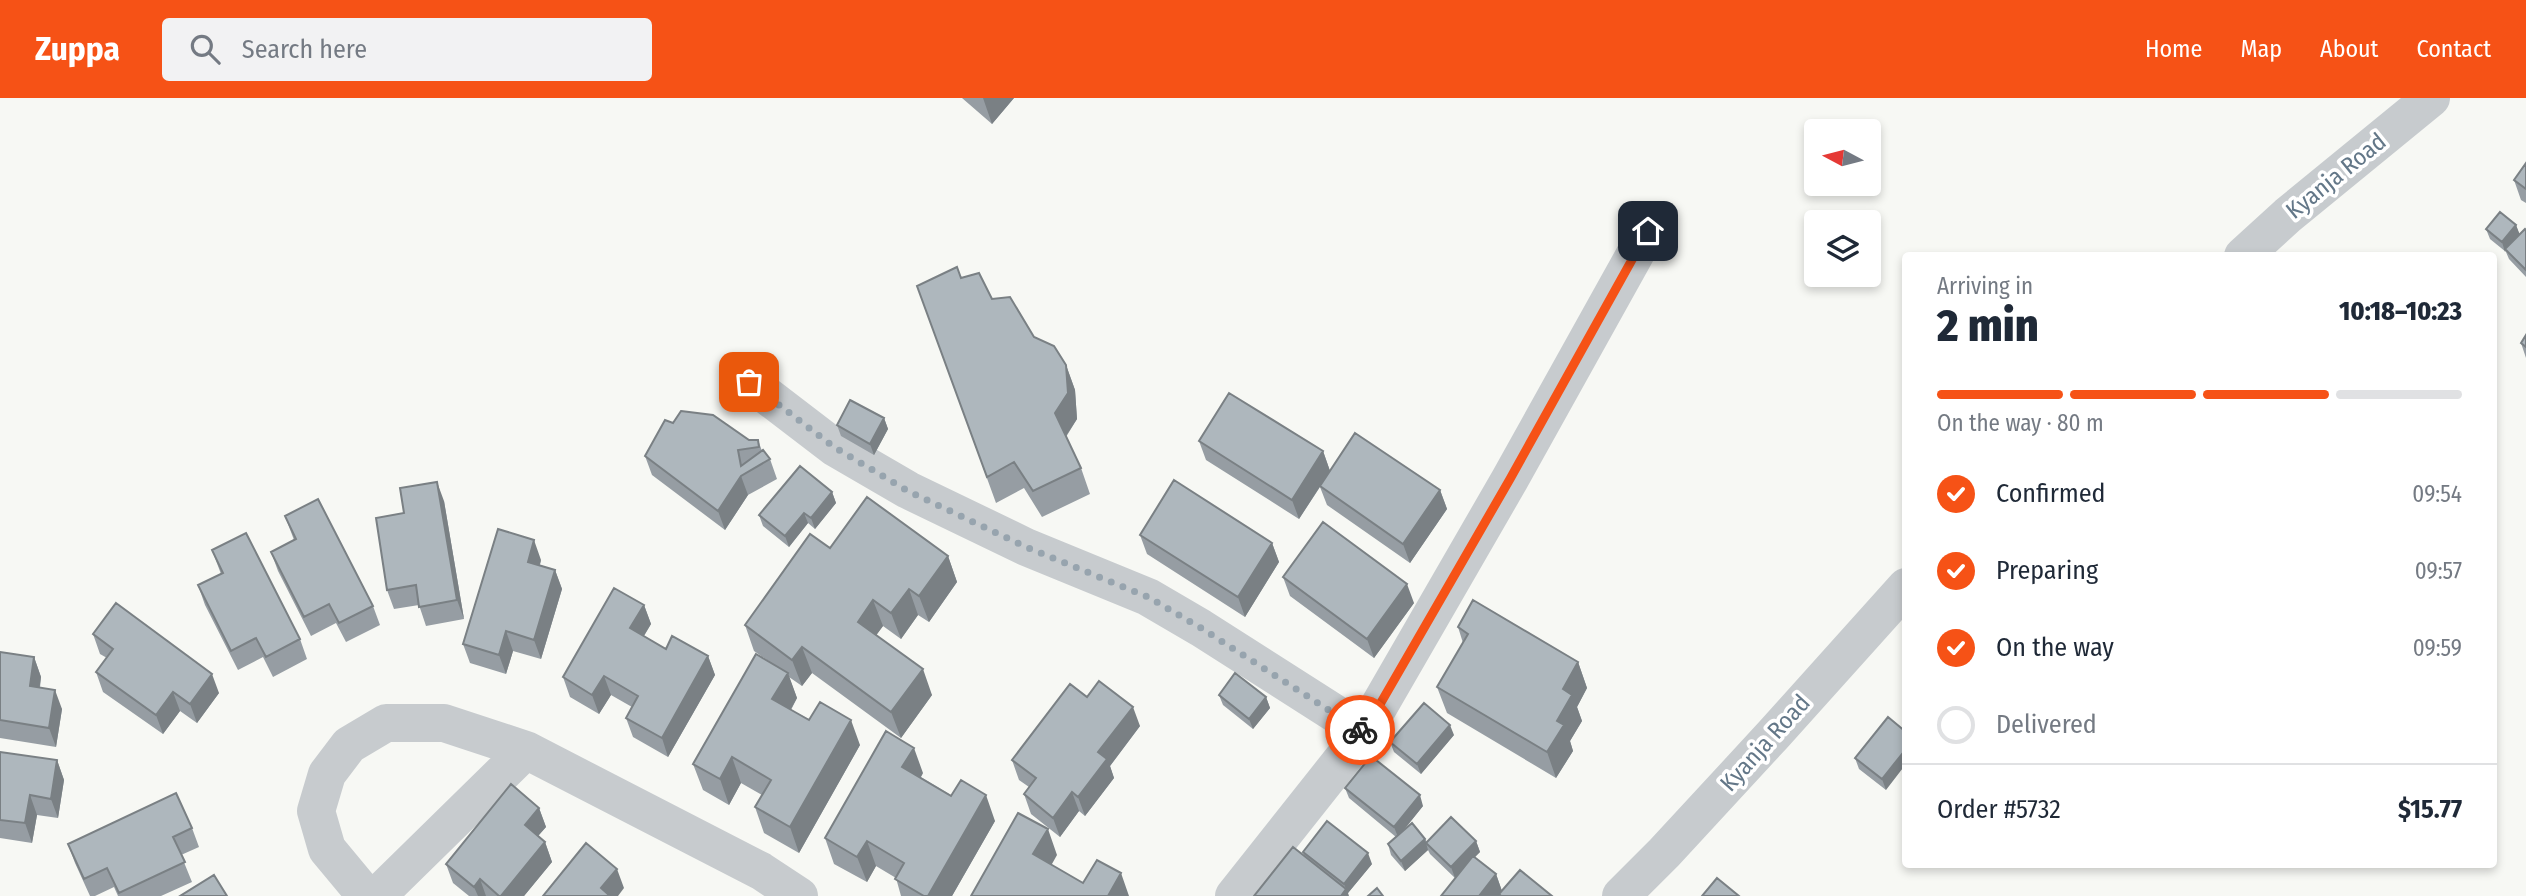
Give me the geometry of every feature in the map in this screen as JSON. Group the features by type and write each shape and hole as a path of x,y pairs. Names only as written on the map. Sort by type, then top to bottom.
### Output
{"street":[{"name":"Kyanja Road","path":"2247,252 2288,215 2431,98"},
{"path":"1234,896 1364,732 1510,479 1648,231"},
{"path":"749,382 834,447 908,491 1026,547 1148,597 1364,732"},
{"name":"Kyanja Road","path":"1621,896 1773,735 1902,591"},
{"path":"366,896 327,849 316,811 327,774 349,745 386,723 444,723 526,750 753,883 799,896"},
{"path":"377,896 526,750"}],"building":[{"path":"2526,163 2526,189 2514,180"},
{"path":"2500,212 2516,225 2502,242 2486,229"},
{"path":"2526,230 2526,270 2505,249"},
{"path":"957,267 961,278 979,273 992,299 1010,297 1034,337 1054,346 1066,365 1068,393 1055,413 1081,468 1033,491 1014,462 987,477 917,286"},
{"path":"1229,393 1323,451 1292,500 1199,441"},
{"path":"850,400 884,418 870,444 837,425"},
{"path":"681,411 713,415 749,440 758,440 759,447 738,450 741,466 763,450 770,459 741,476 718,511 645,456 665,420 673,423"},
{"path":"1355,433 1440,490 1403,544 1320,486"},
{"path":"800,466 832,492 811,518 804,513 785,536 759,515"},
{"path":"1174,480 1272,543 1238,597 1140,535"},
{"path":"437,482 457,600 419,607 416,585 387,590 376,518 404,513 400,488"},
{"path":"867,497 948,556 919,596 909,589 891,613 873,600 858,622 923,669 891,712 802,647 792,660 745,625 810,534 830,548"},
{"path":"318,499 373,606 339,623 329,604 304,617 271,552 296,539 285,516"},
{"path":"1323,522 1407,584 1367,639 1283,577"},
{"path":"498,529 534,540 528,562 555,570 534,640 506,631 499,655 463,644"},
{"path":"246,533 300,639 266,657 256,638 231,651 198,585 223,573 212,550"},
{"path":"614,588 644,605 630,628 666,649 672,636 708,656 662,738 626,718 638,696 604,676 592,695 563,677"},
{"path":"1473,600 1578,662 1563,689 1572,695 1557,721 1564,725 1547,752 1437,687 1468,634 1458,627"},
{"path":"116,603 212,674 190,704 173,692 156,715 96,672 113,649 93,634"},
{"path":"0,652 34,657 30,686 55,690 49,728 0,720"},
{"path":"756,654 788,673 772,699 809,720 820,702 851,720 790,827 755,807 771,780 732,757 720,779 693,764"},
{"path":"1235,673 1266,697 1249,719 1219,695"},
{"path":"1099,681 1133,707 1098,752 1107,759 1078,797 1072,792 1053,818 1024,794 1036,778 1012,760 1070,684 1087,697"},
{"path":"1424,703 1450,725 1417,764 1390,742"},
{"path":"1888,717 1902,729 1902,754 1882,779 1855,758"},
{"path":"886,731 914,748 902,767 951,796 961,780 986,795 928,896 895,879 904,863 867,841 857,857 825,838"},
{"path":"0,752 57,760 51,799 30,795 25,823 0,820"},
{"path":"1371,756 1420,795 1394,827 1345,788"},
{"path":"511,784 539,808 525,825 545,842 499,896 480,879 474,887 446,864"},
{"path":"176,793 192,828 173,837 185,862 119,893 107,868 84,879 68,844"},
{"path":"1018,813 1048,829 1033,854 1083,883 1097,860 1121,873 1108,896 971,896"},
{"path":"1451,817 1476,841 1451,867 1426,843"},
{"path":"1327,821 1368,853 1344,884 1303,852"},
{"path":"1412,823 1425,839 1401,861 1388,844"},
{"path":"586,843 617,869 601,888 610,896 543,896"},
{"path":"1293,847 1346,889 1341,896 1254,896"},
{"path":"1473,856 1496,874 1479,896 1441,896"},
{"path":"1520,870 1552,896 1501,896 1499,894"},
{"path":"214,875 227,896 180,896"},
{"path":"1717,878 1739,896 1702,896"},
{"path":"1377,888 1383,896 1368,896"}],"way so far":[{"path":"749,382 834,447 908,491 1026,547 1148,597 1360,730"}],"route":[{"path":"1360,730 1364,732 1510,479 1648,231"}]}
